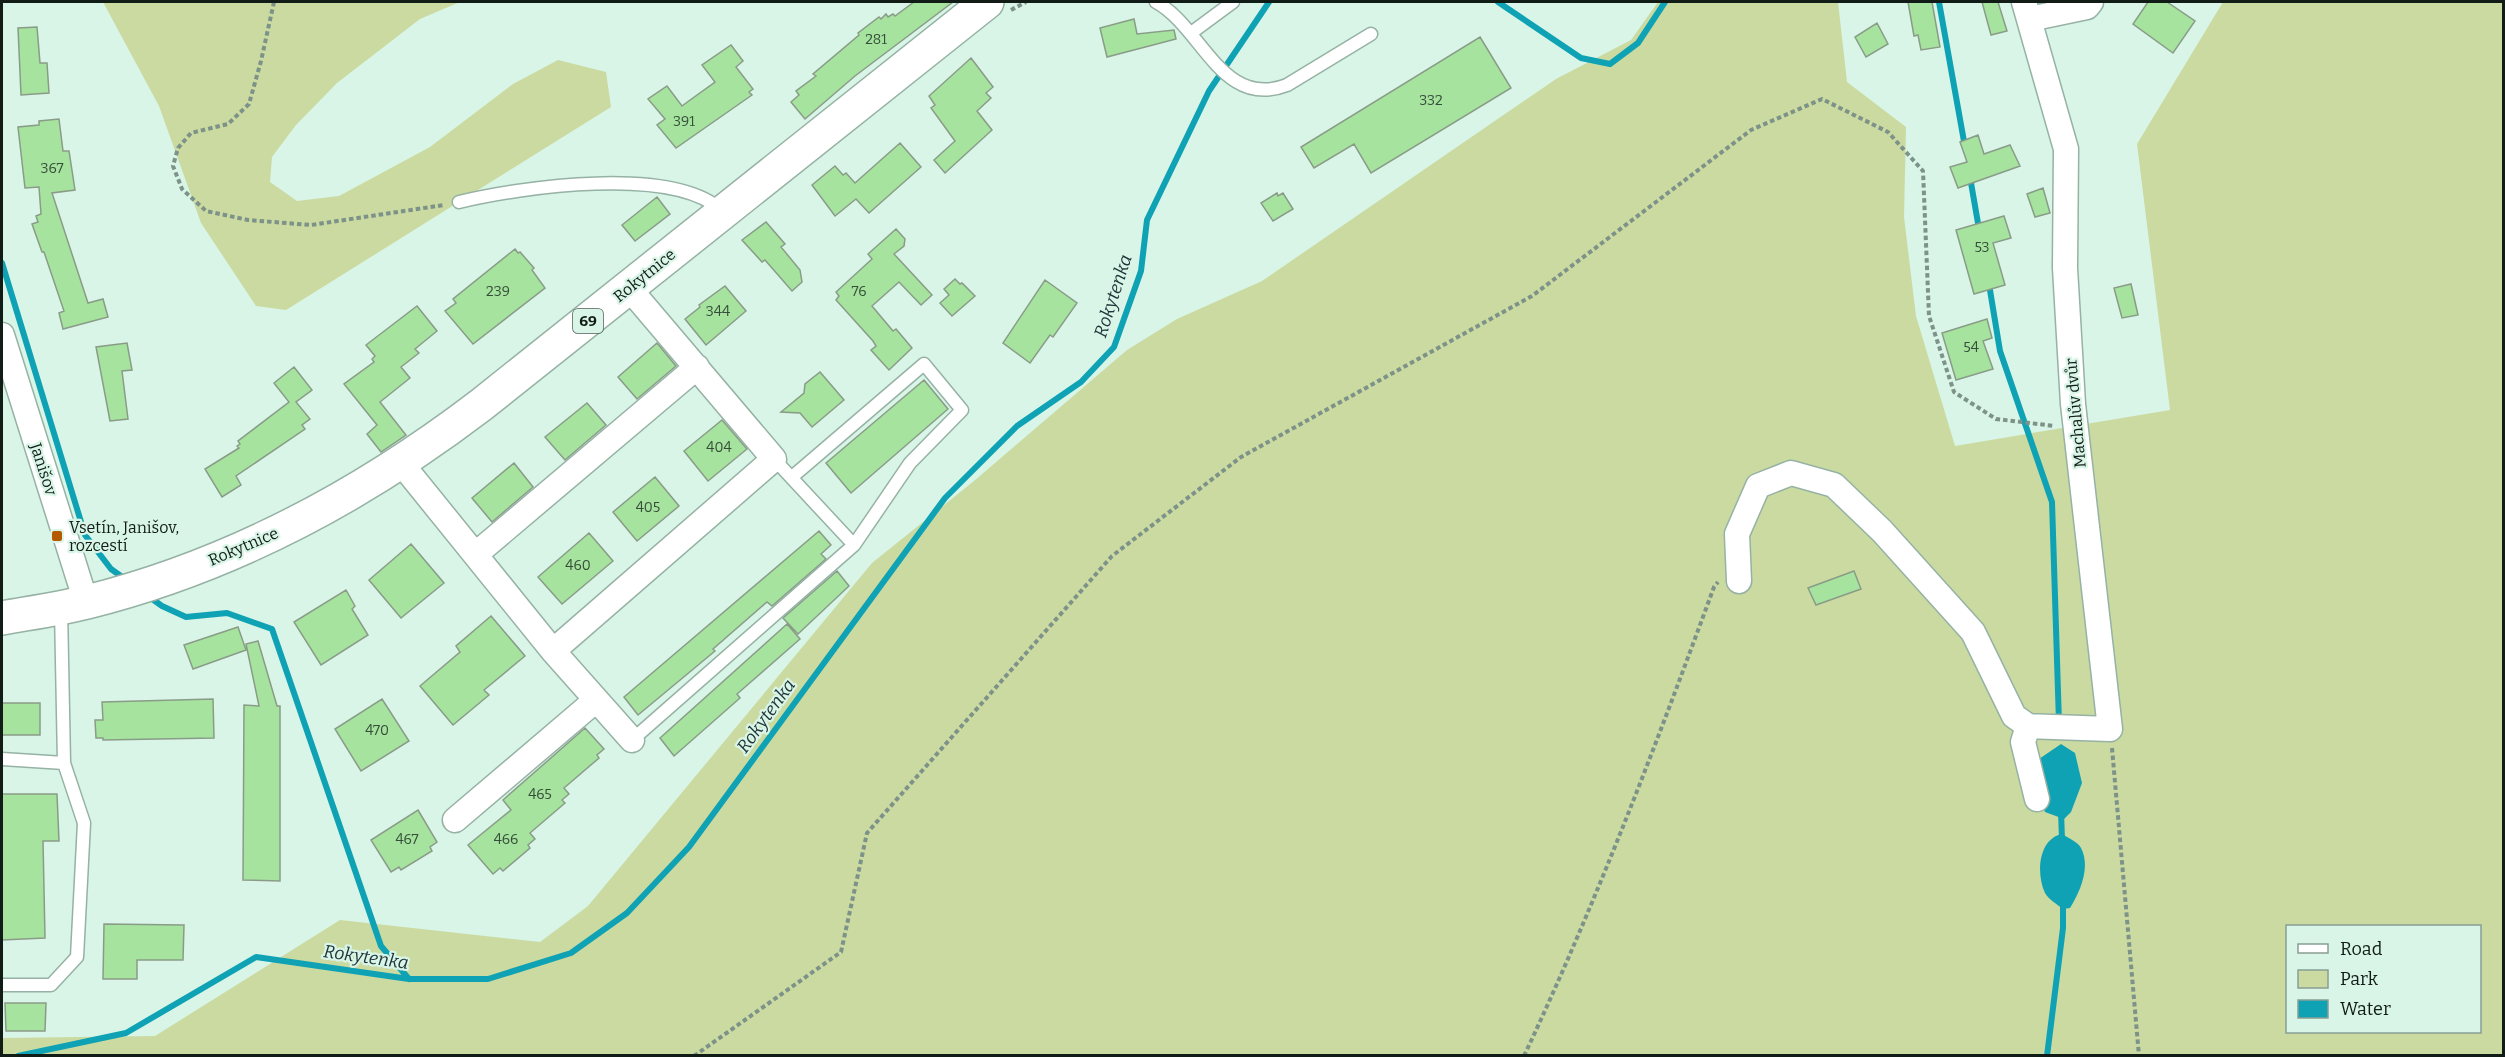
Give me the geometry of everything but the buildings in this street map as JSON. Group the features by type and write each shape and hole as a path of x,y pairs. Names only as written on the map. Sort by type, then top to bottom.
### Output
{"main road":[{"name":"Rokytnice","path":"88,601 153,582 245,546 330,505 401,463 480,405 987,2"},
{"name":"69","path":"2,618 88,601"}],"street":[{"name":"Machalův dvůr","path":"2091,2 2087,7 2026,10 2066,149 2065,268 2076,429 2110,729"},
{"path":"553,651 774,459 628,287"},
{"name":"Janišov","path":"2,335 88,601"},
{"path":"476,554 697,367"},
{"path":"401,463 553,651 632,741"},
{"path":"1738,570 1737,534 1758,486 1791,473 1834,485 1882,531 1973,632 2014,716 2028,726 2110,729"},
{"path":"455,820 596,700"},
{"path":"2028,726 2023,742 2037,799"}],"lane":[{"path":"1156,2 1180,20 1217,65 1245,87 1274,90 1287,85 1371,34"},
{"path":"1191,33 1233,2"},
{"path":"459,202 495,193 550,186 581,183 623,184 697,196 712,202 723,212"},
{"path":"632,741 854,545 910,463 962,410 924,364 792,477"},
{"path":"774,459 854,545"},
{"path":"2,986 51,985 77,957 84,823 64,763 88,601"},
{"path":"2,759 64,763"}],"path":[{"path":"274,2 249,104 228,124 190,133 178,148 173,166 182,189 206,211 248,220 311,225 386,216 459,202"},
{"path":"694,1056 841,952 867,833 1112,556 1241,458 1532,296 1751,130 1822,99 1888,132 1923,171 1929,316 1954,392 1995,418 2076,429"},
{"path":"1524,1056 1571,955 1659,736 1714,587 1738,570"},
{"path":"2110,729 2139,1056"}],"green space":[{"path":"103,2 460,2 420,19 337,83 296,125 272,157 270,182 297,201 339,196 430,147 513,84 558,60 606,72 611,107 286,310 256,306 201,223 159,106"},
{"path":"1658,2 1838,2 1847,82 1906,127 1904,217 1916,316 1955,446 2170,410 2137,144 2223,2 2503,2 2503,1055 2,1056 2,1038 155,1036 340,920 540,942 588,906 872,563 974,481 1127,350 1177,319 1262,281 1556,79 1631,40"}],"water":[{"path":"2061,744 2075,753 2082,783 2071,812 2064,819 2045,812 2034,778 2039,759"},
{"path":"2062,834 2080,846 2085,863 2083,879 2077,895 2070,908 2063,909 2045,893 2040,876 2044,850 2054,837"}],"waterway":[{"name":"Rokytenka","path":"18,1056 126,1033 256,957 409,979 488,979 571,953 627,913 689,847 945,498 1017,426 1081,382 1114,347 1141,271 1147,220 1209,91 1269,2"},
{"name":"Rokytenka","path":"1498,2 1581,58 1610,64 1638,43 1665,2"},
{"path":"1939,2 1965,147"},
{"path":"1970,177 1979,229"},
{"path":"2,263 85,535 111,569 125,579"},
{"path":"1989,284 2000,351 2052,502 2059,723"},
{"path":"148,596 162,606 186,617 227,613 272,629 381,946 409,979"},
{"path":"2061,811 2062,840"},
{"path":"2047,1056 2063,928 2063,901"}],"place":[{"name":"Vsetín, Janišov, rozcestí","path":"57,536"}]}
